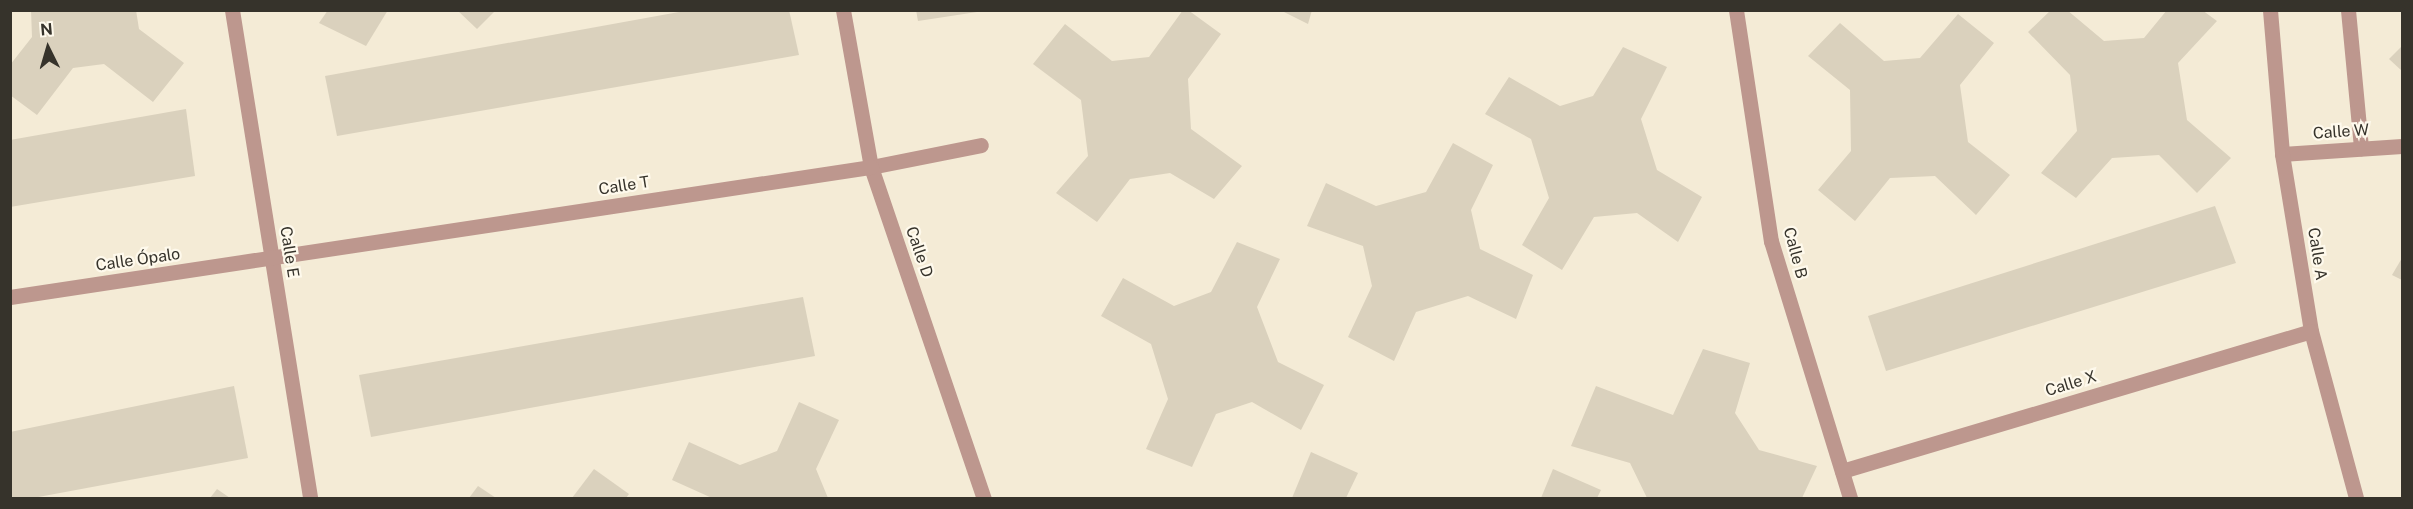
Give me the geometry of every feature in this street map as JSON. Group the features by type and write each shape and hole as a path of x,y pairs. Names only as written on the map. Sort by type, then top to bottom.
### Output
{"street":[{"name":"Calle E","path":"232,10 310,498"},
{"name":"Calle D","path":"843,10 871,167 984,498"},
{"name":"Calle B","path":"1736,10 1771,241 1850,498"},
{"name":"Calle A","path":"2270,10 2282,154 2311,331 2356,498"},
{"path":"2348,10 2361,148"},
{"name":"Calle T","path":"271,258 871,167 981,145"},
{"name":"Calle W","path":"2282,154 2403,146"},
{"name":"Calle Ópalo","path":"10,297 271,258"},
{"name":"Calle X","path":"1842,471 2311,331"}],"building":[{"path":"31,10 136,10 139,29 184,63 153,102 104,64 73,68 37,115 10,95 10,65 32,37"},
{"path":"328,10 388,10 366,46 319,23"},
{"path":"457,10 496,10 477,29"},
{"path":"690,10 789,10 799,55 337,136 325,76"},
{"path":"916,10 977,10 977,12 918,21"},
{"path":"1183,10 1188,10 1221,34 1188,79 1191,129 1242,166 1214,199 1170,173 1130,179 1097,222 1056,193 1088,156 1081,100 1033,64 1065,24 1112,61 1149,57"},
{"path":"1280,10 1312,10 1308,24"},
{"path":"2051,10 2067,10 2104,41 2144,38 2167,10 2202,10 2217,21 2178,63 2187,120 2231,158 2197,193 2159,155 2112,158 2076,198 2041,173 2077,131 2070,75 2028,32"},
{"path":"1958,14 1994,43 1960,85 1968,142 2010,175 1976,215 1935,176 1890,178 1855,221 1818,190 1851,151 1850,90 1808,56 1840,23 1884,61 1920,58"},
{"path":"2402,46 2402,71 2389,59"},
{"path":"1623,47 1667,67 1641,119 1657,170 1702,197 1678,242 1637,213 1594,217 1562,270 1522,245 1549,198 1531,139 1485,114 1509,77 1560,106 1593,96"},
{"path":"186,109 195,176 10,207 10,140"},
{"path":"1453,143 1493,165 1471,210 1480,249 1533,275 1516,319 1468,296 1416,312 1394,361 1348,337 1372,286 1363,246 1307,226 1326,183 1376,206 1426,192"},
{"path":"2215,206 2236,263 1886,371 1868,316"},
{"path":"1237,242 1280,259 1257,307 1278,362 1324,385 1301,430 1252,402 1216,414 1192,467 1146,449 1168,399 1151,344 1101,316 1123,278 1174,306 1211,292"},
{"path":"2402,258 2402,280 2392,275"},
{"path":"803,297 815,356 371,437 359,375"},
{"path":"1703,349 1750,363 1735,413 1759,450 1817,466 1802,498 1647,498 1630,463 1571,446 1596,386 1673,415"},
{"path":"234,386 248,458 33,498 10,498 10,432"},
{"path":"799,402 839,420 816,469 828,498 712,498 672,480 689,442 740,465 777,451"},
{"path":"1311,452 1358,473 1346,498 1292,498"},
{"path":"594,469 629,494 626,498 572,498"},
{"path":"1553,469 1601,490 1597,498 1541,498"},
{"path":"478,486 496,498 469,498"},
{"path":"217,489 230,498 210,498"}]}
